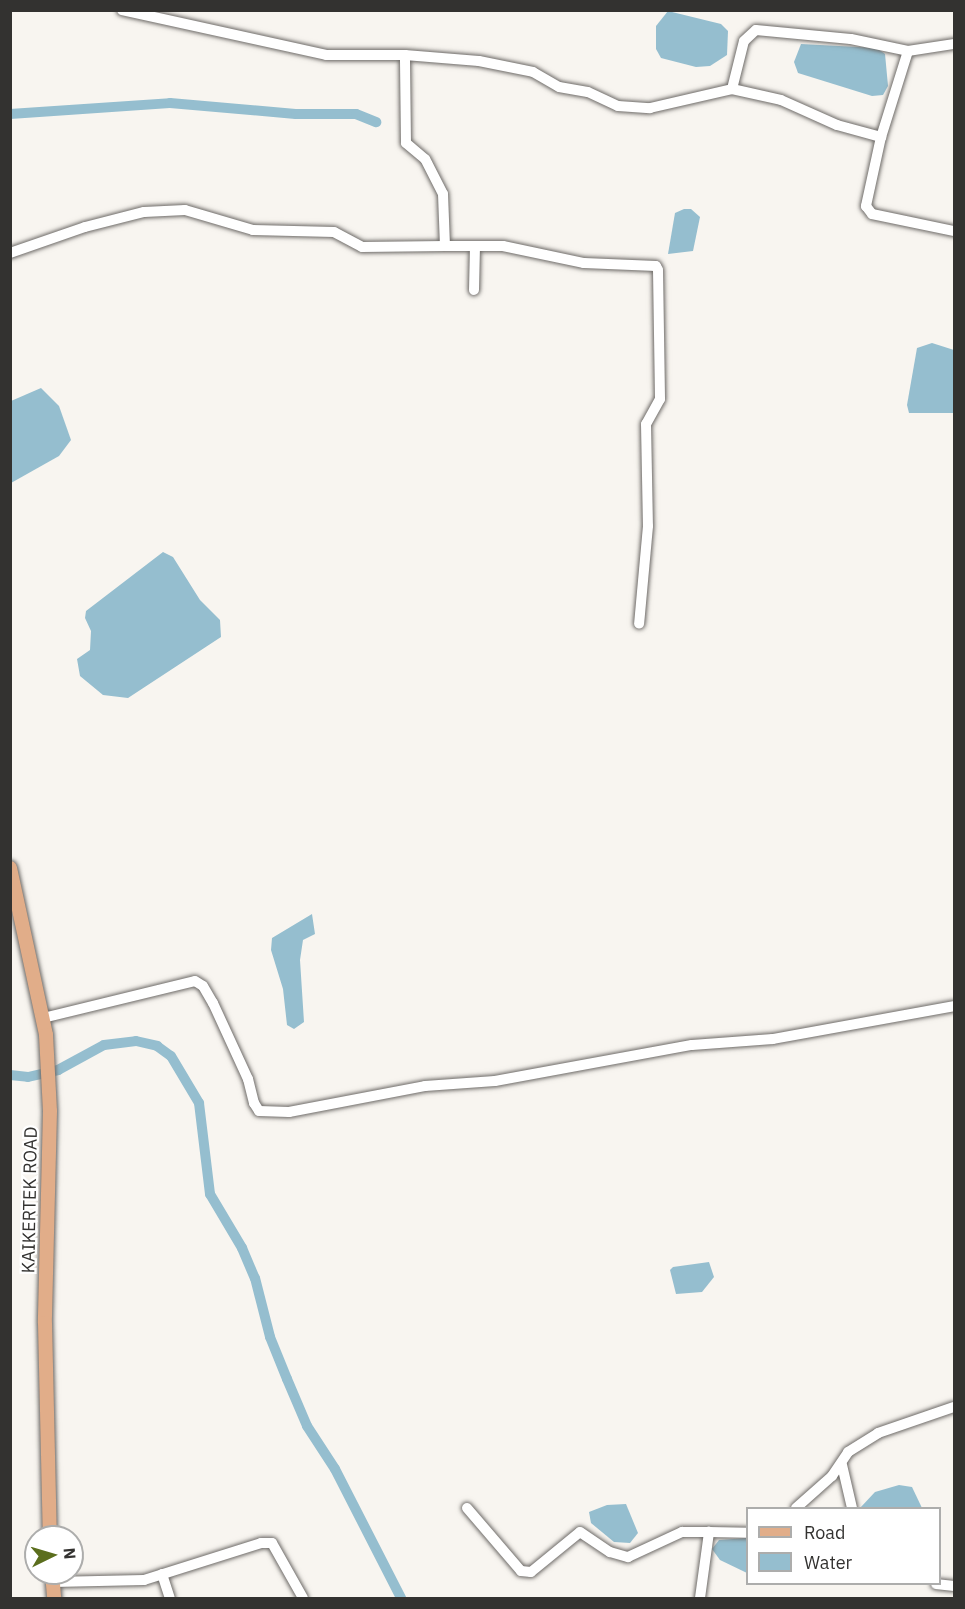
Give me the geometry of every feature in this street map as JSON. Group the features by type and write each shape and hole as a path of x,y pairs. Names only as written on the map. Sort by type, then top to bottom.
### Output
{"main road":[{"name":"KAIKERTEK ROAD","path":"10,868 46,1035 50,1112 45,1323 51,1525"}],"street":[{"path":"122,10 326,55 449,57 533,72 559,87 588,92 618,106 650,108 732,89 781,100 837,125 881,137"},
{"path":"732,89 744,41 756,30 851,39 908,51 954,44"},
{"path":"908,51 881,137 866,199 872,214 954,231"},
{"path":"405,55 406,143 425,159 443,194 446,246"},
{"path":"10,253 85,226 144,212 185,210 253,230 334,231 362,247 475,246 537,250 584,263 656,266 658,270 660,399 646,424 648,526 639,624"},
{"path":"474,290 475,246"},
{"path":"43,1018 195,981 204,986 213,1003 248,1079 254,1103 259,1111 289,1112 425,1086 495,1081 692,1045 773,1039 954,1006"},
{"path":"797,1507 842,1465 848,1452 878,1433 954,1407"},
{"path":"842,1465 852,1507"},
{"path":"467,1508 521,1571 531,1572 580,1532 610,1552 628,1557 682,1532 746,1533"},
{"path":"700,1599 709,1532"},
{"path":"84,1578 144,1580 261,1543 272,1543 303,1599"},
{"path":"162,1574 170,1599"}],"water":[{"path":"668,11 721,24 728,31 727,55 710,66 696,67 661,58 656,49 656,26"},
{"path":"801,44 877,48 885,54 888,86 883,95 872,96 798,73 794,62"},
{"path":"691,209 700,217 693,251 668,254 675,213"},
{"path":"932,343 954,350 954,413 909,413 907,405 917,348"},
{"path":"41,388 59,406 71,440 59,456 11,483 11,401"},
{"path":"163,552 173,557 200,600 220,620 221,637 128,698 103,695 80,676 77,659 90,650 91,631 85,618 86,611"},
{"path":"312,914 315,934 303,940 300,960 304,1022 294,1029 287,1025 283,989 271,950 272,938"},
{"path":"709,1262 714,1277 702,1292 676,1294 670,1270 673,1267"},
{"path":"899,1485 912,1487 922,1507 861,1507 875,1492"},
{"path":"626,1504 638,1533 630,1543 614,1542 591,1523 589,1512 607,1505"},
{"path":"746,1538 746,1573 720,1560 712,1549 719,1540"}],"waterway":[{"path":"10,114 170,103 296,114 356,114 376,122"},
{"path":"10,1075 28,1077 58,1070 104,1045 136,1041 157,1046 171,1056 199,1103 210,1194 242,1248 255,1278 270,1337 287,1379 307,1426 335,1469 401,1598"}]}
